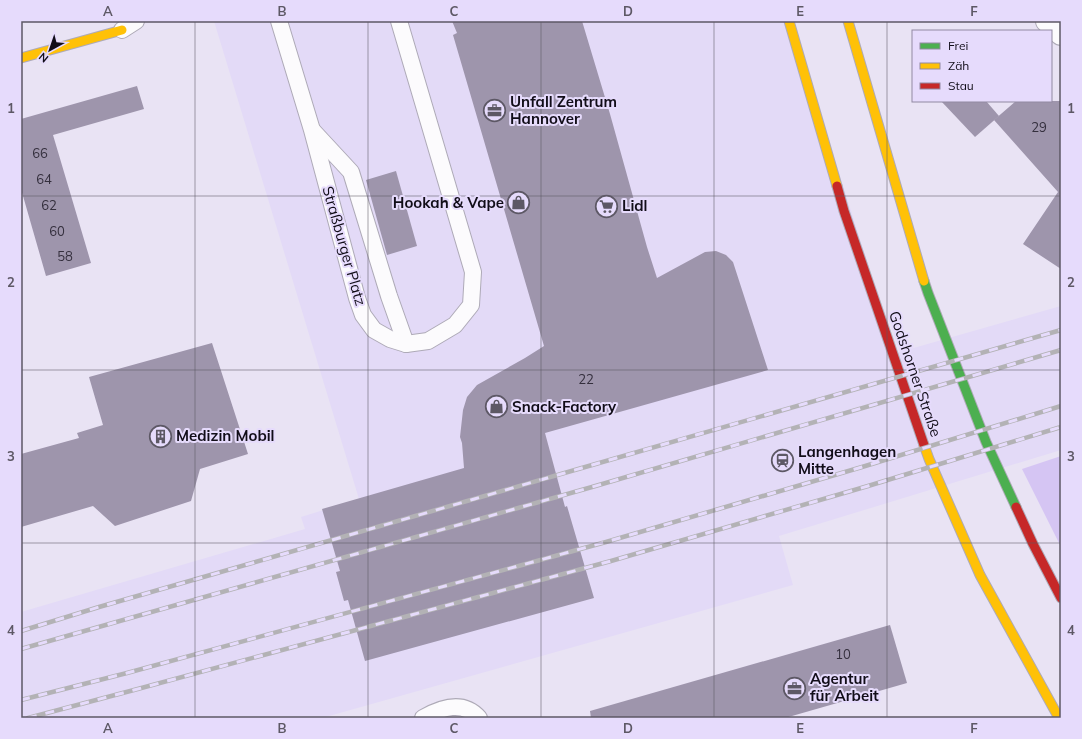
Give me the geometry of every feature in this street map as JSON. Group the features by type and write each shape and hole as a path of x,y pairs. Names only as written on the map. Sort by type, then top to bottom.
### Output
{"main road":[{"name":"Godshorner Straße","path":"789,21 844,211 929,459 980,575 1059,718"},
{"path":"848,21 928,293 986,442 1033,544 1061,598"},
{"path":"21,58 122,30"}],"street":[{"path":"1046,21 1061,34"}],"lane":[{"path":"122,30 136,21"},
{"name":"Straßburger Platz","path":"279,21 312,130 357,298 363,315 374,330 390,339 406,344 428,341 455,324 471,305 473,272 399,21"},
{"path":"312,130 351,172 389,296 406,344"},
{"path":"423,718 433,712 460,706 474,712 479,718"}],"shaded area":[{"path":"214,21 791,21 896,353 1061,306 1061,450 779,536 793,585 322,718 21,718 21,612 305,529 301,517 359,499"},
{"path":"1061,456 1061,547 1022,469"}],"building":[{"path":"452,21 582,21 657,278 705,252 716,251 726,255 733,262 768,370 545,433 565,507 567,506 594,598 365,661 348,600 344,601 336,572 340,571 322,509 464,468 462,443 460,437 463,410 467,397 477,385 544,346 453,35 457,33"},
{"path":"137,86 144,109 53,135 91,263 46,276 21,189 21,119"},
{"path":"1061,101 1061,269 1023,244 1058,192 994,120 1015,102"},
{"path":"942,102 987,102 999,116 975,137"},
{"path":"396,171 417,246 387,255 366,180"},
{"name":"Medizin Mobil","path":"212,343 248,454 200,469 191,501 115,526 93,506 21,527 21,454 79,438 77,433 103,425 89,377"},
{"path":"890,625 907,683 785,718 591,718 590,711"}],"railway":[{"path":"21,631 99,607 1061,330"},
{"path":"21,649 592,487 1061,350"},
{"path":"21,700 127,673 606,542 862,467 1061,406"},
{"path":"28,718 611,561 868,486 1061,427"}],"traffic: fast":[{"path":"924,281 986,442 1016,507"}],"traffic: slow":[{"path":"789,21 837,186"},
{"path":"848,21 924,281"},
{"path":"21,58 122,30"},
{"path":"924,445 980,575 1059,718"}],"traffic: jam":[{"path":"837,186 844,211 924,445"},
{"path":"1016,507 1061,598"}],"place":[{"name":"Unfall Zentrum Hannover","path":"494,111"},
{"name":"Hookah & Vape","path":"519,203"},
{"name":"Lidl","path":"606,206"},
{"name":"Snack-Factory","path":"497,407"},
{"name":"Medizin Mobil","path":"160,436"},
{"name":"Langenhagen Mitte","path":"783,461"},
{"name":"Agentur für Arbeit","path":"794,688"}]}
